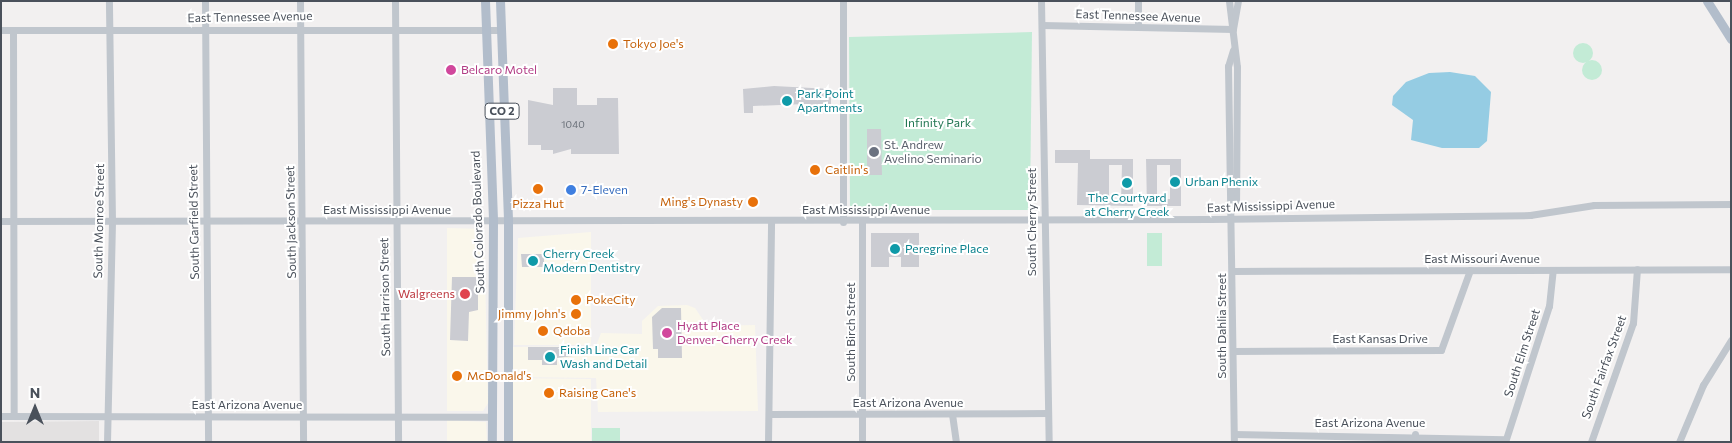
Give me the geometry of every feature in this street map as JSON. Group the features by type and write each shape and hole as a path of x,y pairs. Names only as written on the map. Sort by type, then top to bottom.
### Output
{"main road":[{"name":"South Colorado Boulevard","path":"485,1 484,29 493,221 492,442"},
{"name":"CO 2","path":"500,1 508,221 508,442"},
{"path":"1707,1 1731,39"}],"street":[{"name":"South Monroe Street","path":"107,442 106,416 112,221 110,1"},
{"name":"South Garfield Street","path":"205,1 204,221 208,442"},
{"name":"South Jackson Street","path":"300,1 303,221 303,442"},
{"name":"South Harrison Street","path":"395,1 398,442"},
{"path":"843,1 843,222"},
{"name":"South Cherry Street","path":"1041,1 1043,220 1049,442"},
{"path":"1138,1 1138,27"},
{"name":"South Dahlia Street","path":"1229,1 1233,29 1237,146 1236,204 1232,214 1234,438"},
{"name":"South Dahlia Street","path":"1233,29 1238,1"},
{"name":"East Tennessee Avenue","path":"1042,25 1233,29"},
{"name":"East Tennessee Avenue","path":"1,30 299,27 500,30"},
{"path":"14,30 14,416"},
{"name":"East Mississippi Avenue","path":"1,221 862,222 1043,220 1232,214 1530,215 1594,205 1731,204"},
{"path":"768,442 772,222"},
{"name":"South Birch Street","path":"862,222 862,442"},
{"name":"South Fairfax Street","path":"1590,442 1633,323 1637,269"},
{"name":"East Missouri Avenue","path":"1233,271 1731,269"},
{"name":"East Kansas Drive","path":"1233,351 1441,350 1470,270"},
{"name":"South Elm Street","path":"1505,440 1550,306 1553,270"},
{"path":"1679,442 1703,385 1731,340"},
{"name":"East Arizona Avenue","path":"768,414 1048,413"},
{"path":"952,414 956,442"},
{"name":"East Arizona Avenue","path":"1,416 492,417"},
{"name":"East Arizona Avenue","path":"1234,438 1505,440"}],"shaded area":[{"path":"447,228 484,229 488,403 483,411 447,411"},
{"path":"591,232 591,345 514,345 518,238"},
{"path":"687,305 695,308 707,326 755,325 758,411 598,412 596,378 510,377 511,347 596,346 601,333 642,334 642,321 658,306"},
{"path":"511,378 591,379 591,442 513,442"},
{"path":"447,420 486,422 487,442 447,442"},
{"path":"99,421 99,442 1,442 1,422"}],"green space":[{"name":"Infinity Park","path":"1032,32 1030,210 850,210 849,37"},
{"path":"1583,43 1590,46 1593,53 1590,60 1583,63 1576,60 1573,53 1576,46"},
{"path":"1592,60 1599,63 1602,70 1599,77 1592,80 1585,77 1582,70 1585,63"},
{"path":"1147,233 1162,233 1162,266 1147,266"},
{"path":"592,428 620,428 620,442 592,442"}],"water":[{"path":"1450,72 1475,76 1491,92 1487,141 1479,148 1442,148 1411,140 1413,120 1392,105 1393,96 1406,82 1429,73"}],"building":[{"name":"Park Point Apartments","path":"774,86 831,89 831,113 805,104 753,106 753,113 744,113 743,89"},
{"path":"553,88 577,88 577,105 597,105 597,98 618,98 619,154 571,154 571,149 553,154 553,150 541,150 541,145 528,145 528,100 553,105"},
{"name":"St. Andrew Avelino Seminario","path":"867,129 881,129 882,175 867,175"},
{"path":"1055,150 1090,150 1090,159 1133,159 1133,206 1077,205 1078,163 1055,163","holes":["1109,165 1122,165 1121,201 1109,201"]},
{"name":"Urban Phenix","path":"1146,159 1181,159 1181,206 1147,206","holes":["1157,165 1170,165 1170,199 1157,199"]},
{"name":"Peregrine Place","path":"871,233 919,233 919,267 901,267 901,257 889,257 889,267 871,267"},
{"name":"Cherry Creek Modern Dentistry","path":"521,254 544,254 544,267 522,267"},
{"path":"452,277 478,277 478,310 469,312 468,341 450,340"},
{"name":"Hyatt Place Denver-Cherry Creek","path":"662,308 681,308 682,358 658,358 658,349 653,349 652,317"},
{"name":"Finish Line Car Wash and Detail","path":"528,347 581,347 581,355 557,358 557,365 542,365 542,360 528,360"}],"place":[{"name":"Tokyo Joe's","path":"613,44"},
{"name":"Belcaro Motel","path":"451,70"},
{"name":"Park Point Apartments","path":"787,101"},
{"name":"St. Andrew Avelino Seminario","path":"874,152"},
{"name":"Caitlin's","path":"815,170"},
{"name":"Urban Phenix","path":"1175,182"},
{"name":"The Courtyard at Cherry Creek","path":"1127,183"},
{"name":"Pizza Hut","path":"538,189"},
{"name":"7-Eleven","path":"571,190"},
{"name":"Ming's Dynasty","path":"753,202"},
{"name":"Peregrine Place","path":"895,249"},
{"name":"Cherry Creek Modern Dentistry","path":"533,261"},
{"name":"Walgreens","path":"465,294"},
{"name":"PokeCity","path":"576,300"},
{"name":"Jimmy John's","path":"576,314"},
{"name":"Qdoba","path":"543,331"},
{"name":"Hyatt Place Denver-Cherry Creek","path":"667,333"},
{"name":"Finish Line Car Wash and Detail","path":"550,357"},
{"name":"McDonald's","path":"457,376"},
{"name":"Raising Cane's","path":"549,393"}]}
